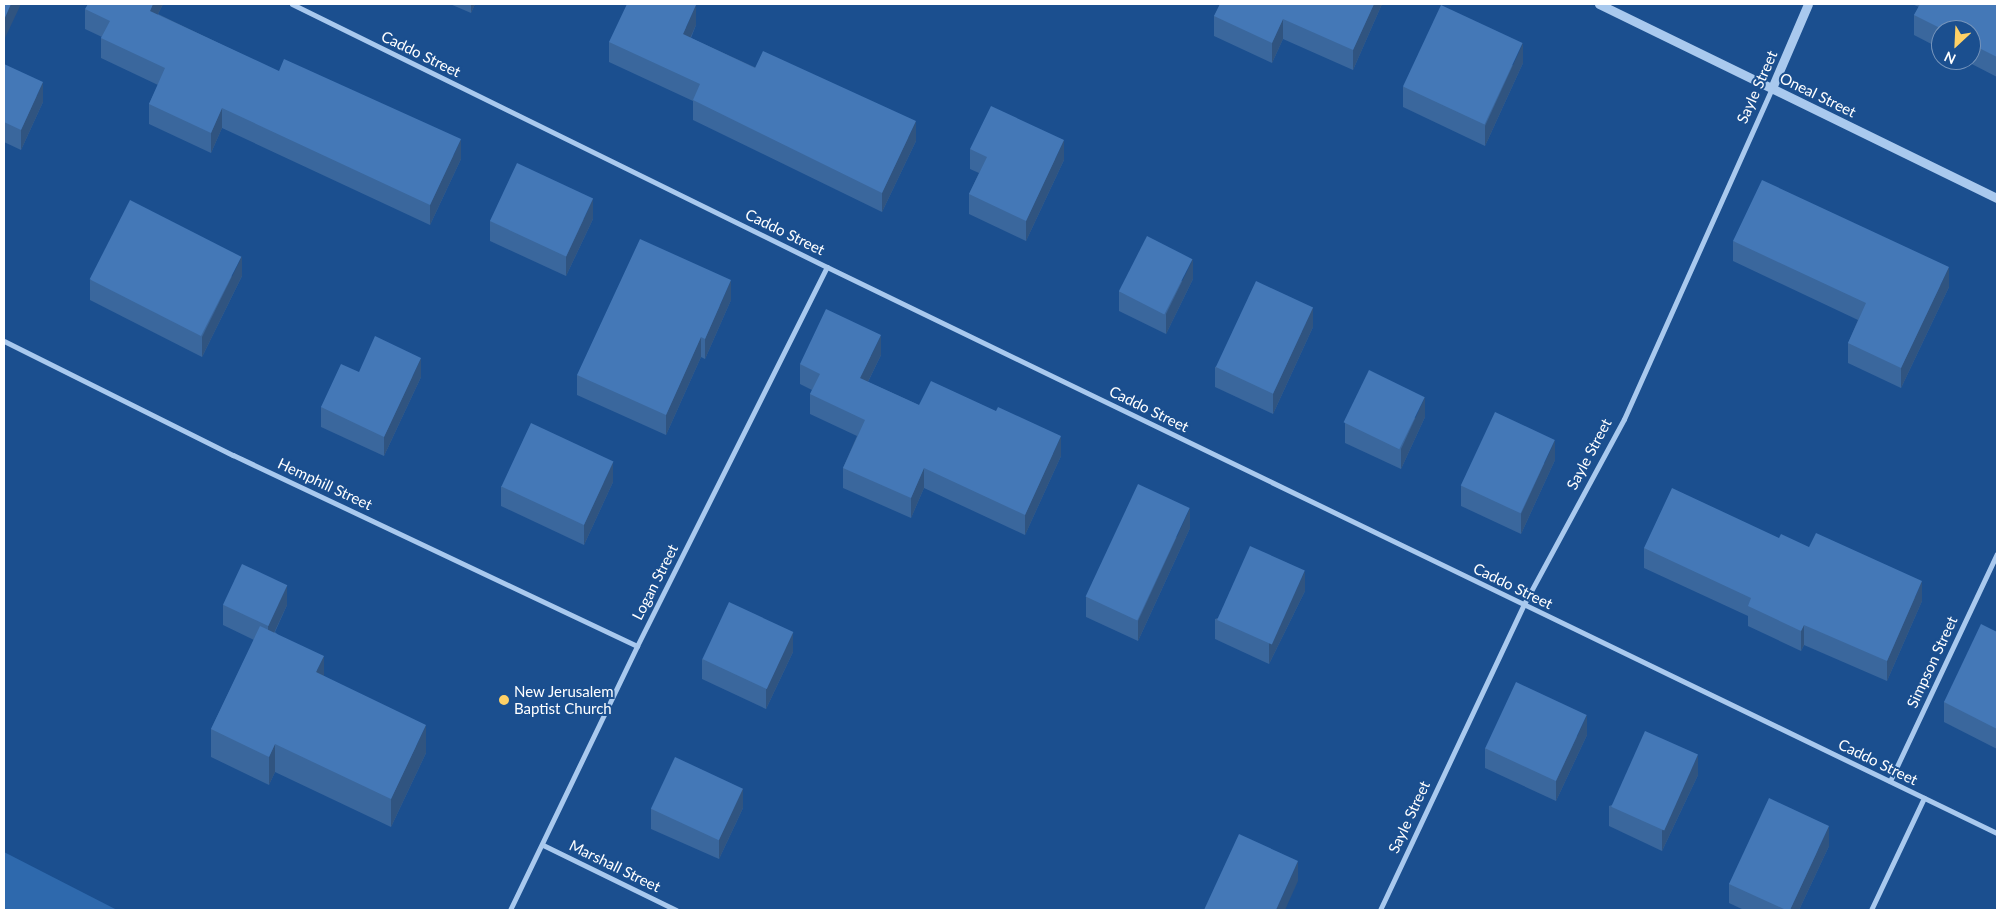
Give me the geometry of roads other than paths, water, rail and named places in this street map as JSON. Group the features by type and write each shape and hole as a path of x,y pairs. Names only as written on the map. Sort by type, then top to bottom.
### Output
{"street":[{"name":"Caddo Street","path":"294,4 827,267 1997,833"},
{"name":"Oneal Street","path":"1599,4 1997,198"},
{"name":"Sayle Street","path":"1380,910 1524,604 1624,419 1808,4"},
{"name":"Logan Street","path":"510,910 543,845 637,646 827,267"},
{"name":"Hemphill Street","path":"4,341 233,455 637,646"},
{"name":"Simpson Street","path":"1890,781 1997,554"},
{"path":"1871,910 1924,798"},
{"name":"Marshall Street","path":"543,845 676,910"}],"place":[{"name":"New Jerusalem Baptist Church","path":"504,700"}]}
